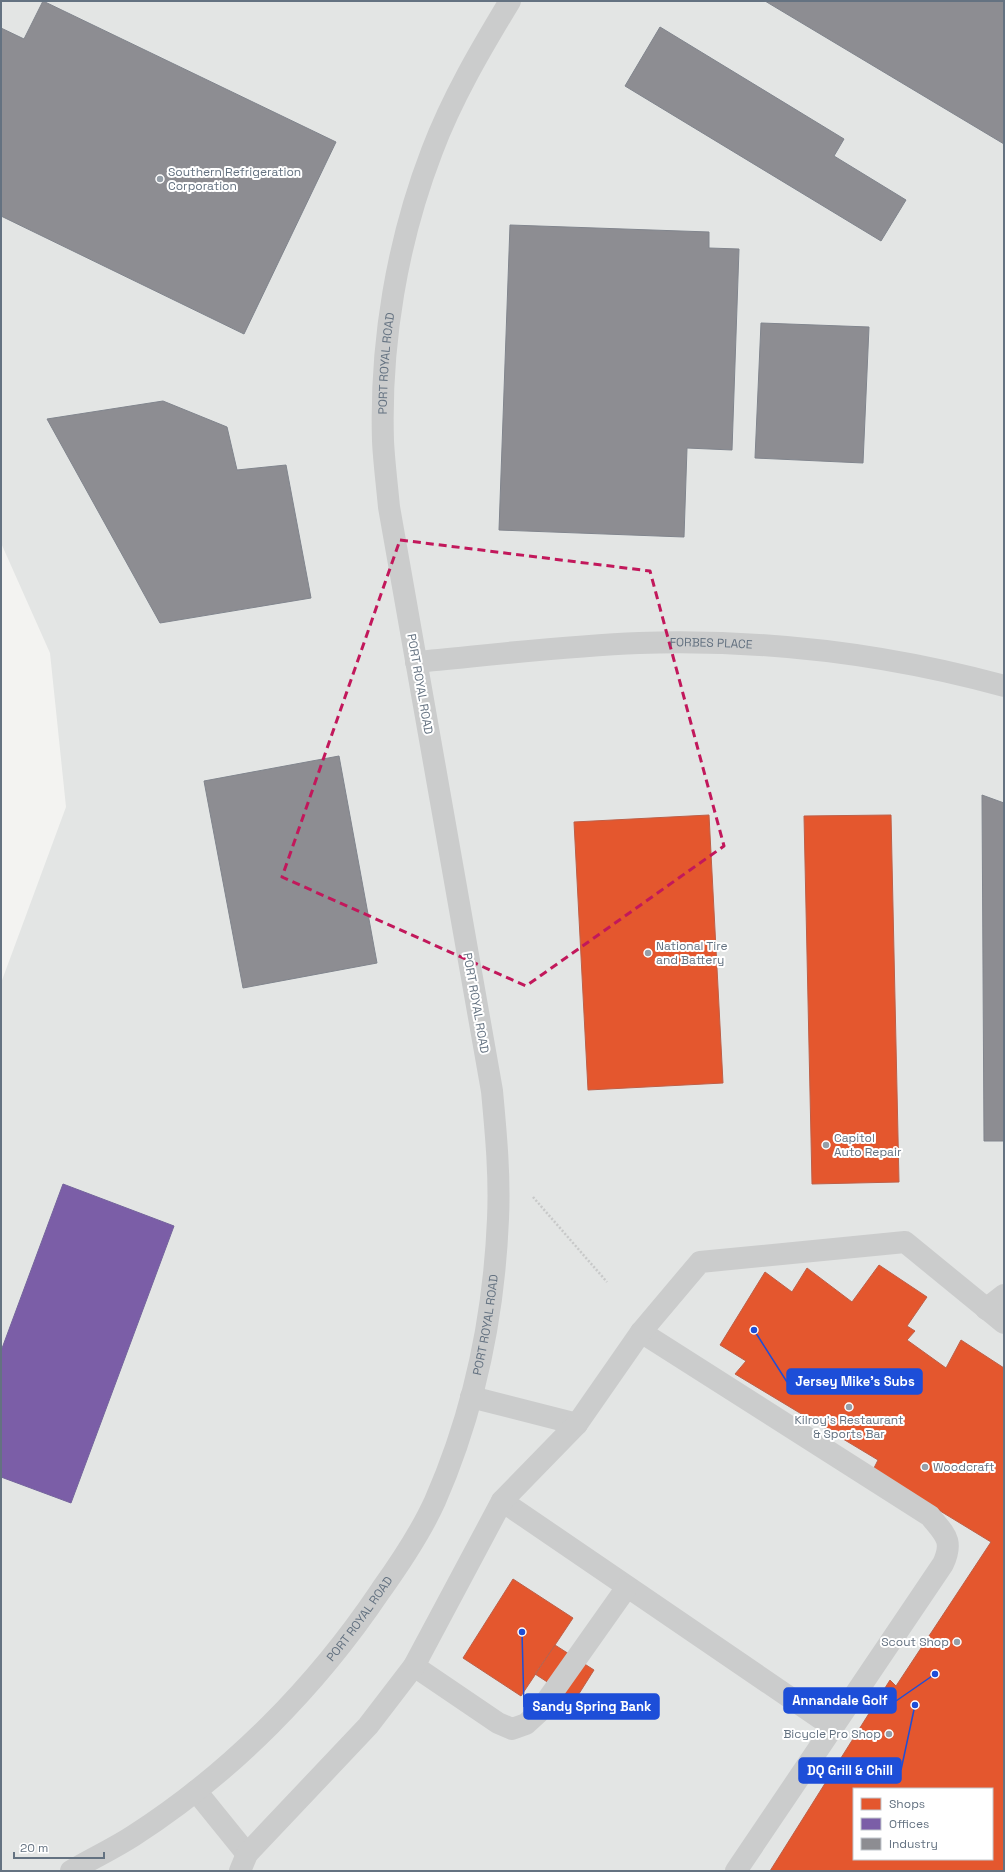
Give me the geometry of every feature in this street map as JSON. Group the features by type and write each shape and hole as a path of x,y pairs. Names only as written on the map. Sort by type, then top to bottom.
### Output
{"street":[{"name":"PORT ROYAL ROAD","path":"71,1871 133,1836 196,1791 256,1739 310,1684 358,1625 400,1563 434,1502 461,1434 481,1359 493,1289 498,1218 497,1142 491,1083 389,507 383,441 384,376 390,310 406,232 432,151 462,84 510,1"},
{"name":"FORBES PLACE","path":"416,662 553,648 640,643 730,644 845,654 914,665 968,676 1004,686"},
{"path":"196,1791 244,1862 368,1726 414,1666 502,1501 577,1424 640,1332 700,1262 904,1242 1004,1323"},
{"path":"986,1309 1004,1295"},
{"path":"640,1332 930,1516 946,1536 949,1552 943,1564 736,1871"},
{"path":"471,1397 577,1424"},
{"path":"502,1501 833,1727"},
{"path":"414,1666 498,1723 512,1729 526,1724 538,1713 627,1586"}],"path":[{"path":"533,1197 607,1282"}],"highlighted area":[{"path":"400,540 650,571 724,846 526,986 282,877"}],"shaded area":[{"path":"1,1 1004,1 1004,1871 1,1871 1,983 66,807 50,653 1,543"}],"building: Shops":[{"name":"National Tire and Battery","path":"709,815 723,1083 588,1090 574,822"},
{"path":"891,815 899,1182 812,1184 804,816"},
{"path":"879,1265 927,1297 907,1326 915,1331 907,1340 946,1368 961,1340 1004,1368 1004,1871 770,1871 890,1680 896,1686 991,1542 873,1470 878,1460 735,1374 746,1361 720,1345 765,1272 792,1292 807,1268 852,1302"},
{"path":"513,1579 573,1618 521,1696 463,1658"},
{"path":"555,1645 594,1670 575,1700 535,1674"}],"building: Offices":[{"path":"63,1184 174,1226 71,1503 1,1477 1,1351"}],"building: Industry":[{"name":"Southern Refrigeration Corporation","path":"43,1 336,142 244,334 1,216 1,28 24,39"},
{"path":"765,1 1004,1 1004,144"},
{"path":"660,27 844,139 834,156 906,200 881,241 625,86"},
{"path":"510,225 709,232 709,248 739,249 732,450 687,448 684,537 499,530"},
{"path":"761,323 869,327 863,463 755,458"},
{"path":"163,401 227,427 237,470 286,465 311,598 160,623 47,419"},
{"path":"339,756 377,963 243,988 204,781"},
{"path":"982,795 1004,803 1004,1141 984,1141"}],"place":[{"name":"Southern Refrigeration Corporation","path":"160,179"},
{"name":"National Tire and Battery","path":"648,953"},
{"name":"Capitol Auto Repair","path":"826,1145"},
{"name":"Jersey Mike's Subs","path":"754,1330"},
{"name":"Kilroy's Restaurant & Sports Bar","path":"849,1407"},
{"name":"Woodcraft","path":"925,1467"},
{"name":"Sandy Spring Bank","path":"522,1632"},
{"name":"Scout Shop","path":"957,1642"},
{"name":"Annandale Golf","path":"935,1674"},
{"name":"DQ Grill & Chill","path":"915,1705"},
{"name":"Bicycle Pro Shop","path":"889,1734"}]}
